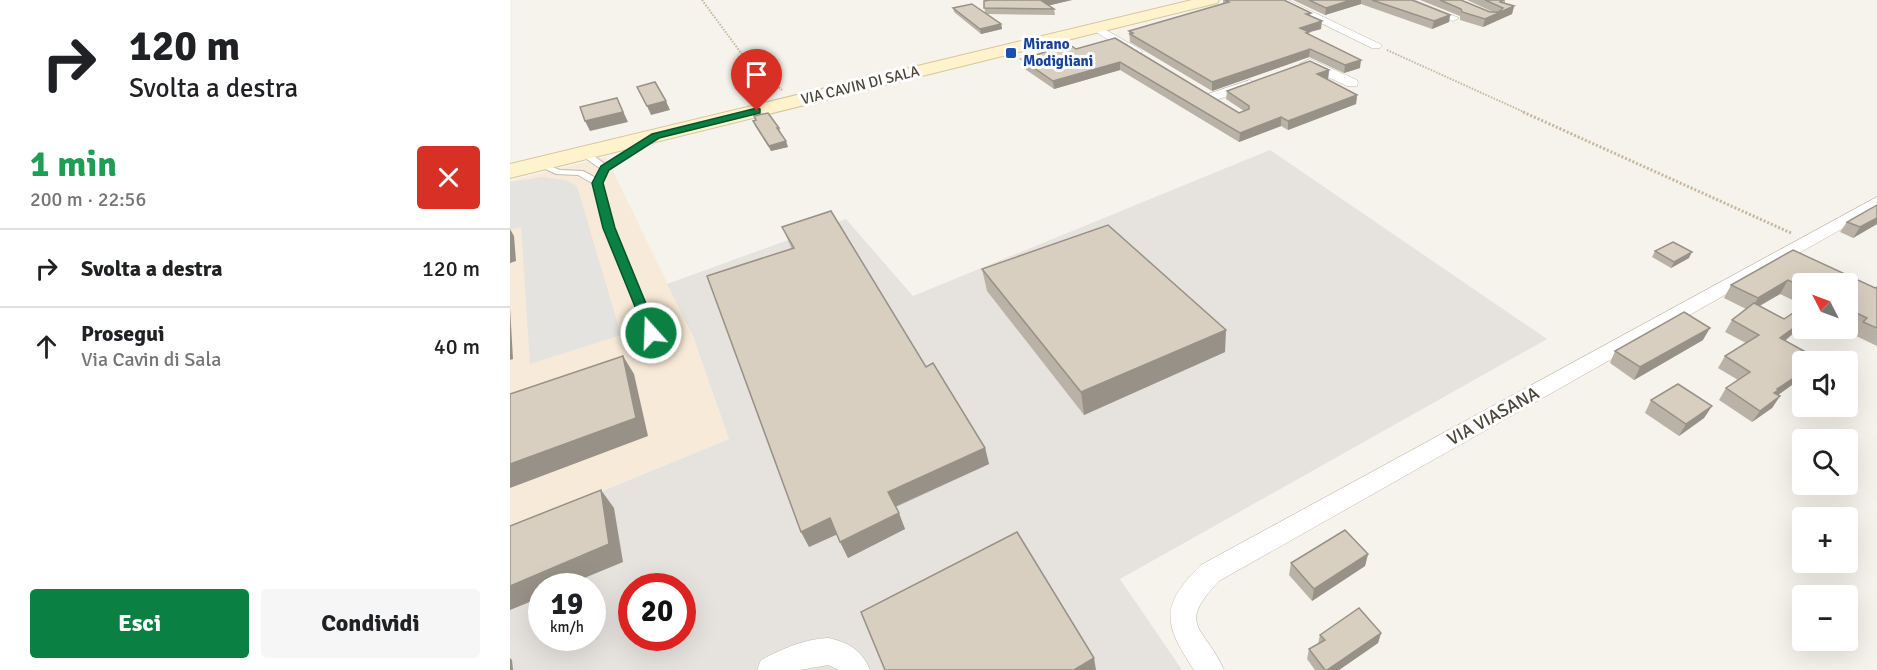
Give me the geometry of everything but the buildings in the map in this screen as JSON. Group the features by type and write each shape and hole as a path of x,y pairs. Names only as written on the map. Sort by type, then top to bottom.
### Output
{"main road":[{"name":"VIA CAVIN DI SALA","path":"510,171 1211,0"}],"street":[{"path":"1279,0 1376,45"},
{"path":"1404,0 1452,18"},
{"path":"1096,28 1143,56"},
{"path":"1288,70 1310,63 1352,83"},
{"path":"1230,110 1205,95 1266,78"},
{"name":"VIA VIASANA","path":"1210,670 1188,639 1181,620 1183,604 1191,590 1210,573 1877,202"},
{"path":"771,670 806,654 826,651 839,652 851,660 856,670"}],"lane":[{"path":"651,333 609,228 598,183 605,168 655,136"},
{"path":"577,155 605,168"},
{"path":"577,155 580,173"},
{"path":"539,164 560,172 580,173 598,183"}],"path":[{"path":"702,0 744,57 786,93 791,102"},
{"path":"1376,45 1808,240"}],"shaded area":[{"path":"1270,150 1547,339 1120,579 1182,670 510,670 510,529 729,439 693,336 667,284 846,219 913,296"},
{"path":"606,157 693,336 729,439 510,528 510,181"},
{"path":"542,177 565,180 577,186 621,335 530,364 521,227 510,230 510,182"}],"place":[{"name":"Mirano Modigliani","path":"1011,53"}],"route":[{"path":"651,333 638,295 626,272 604,214 598,183 605,168 655,136 757,111"}]}
